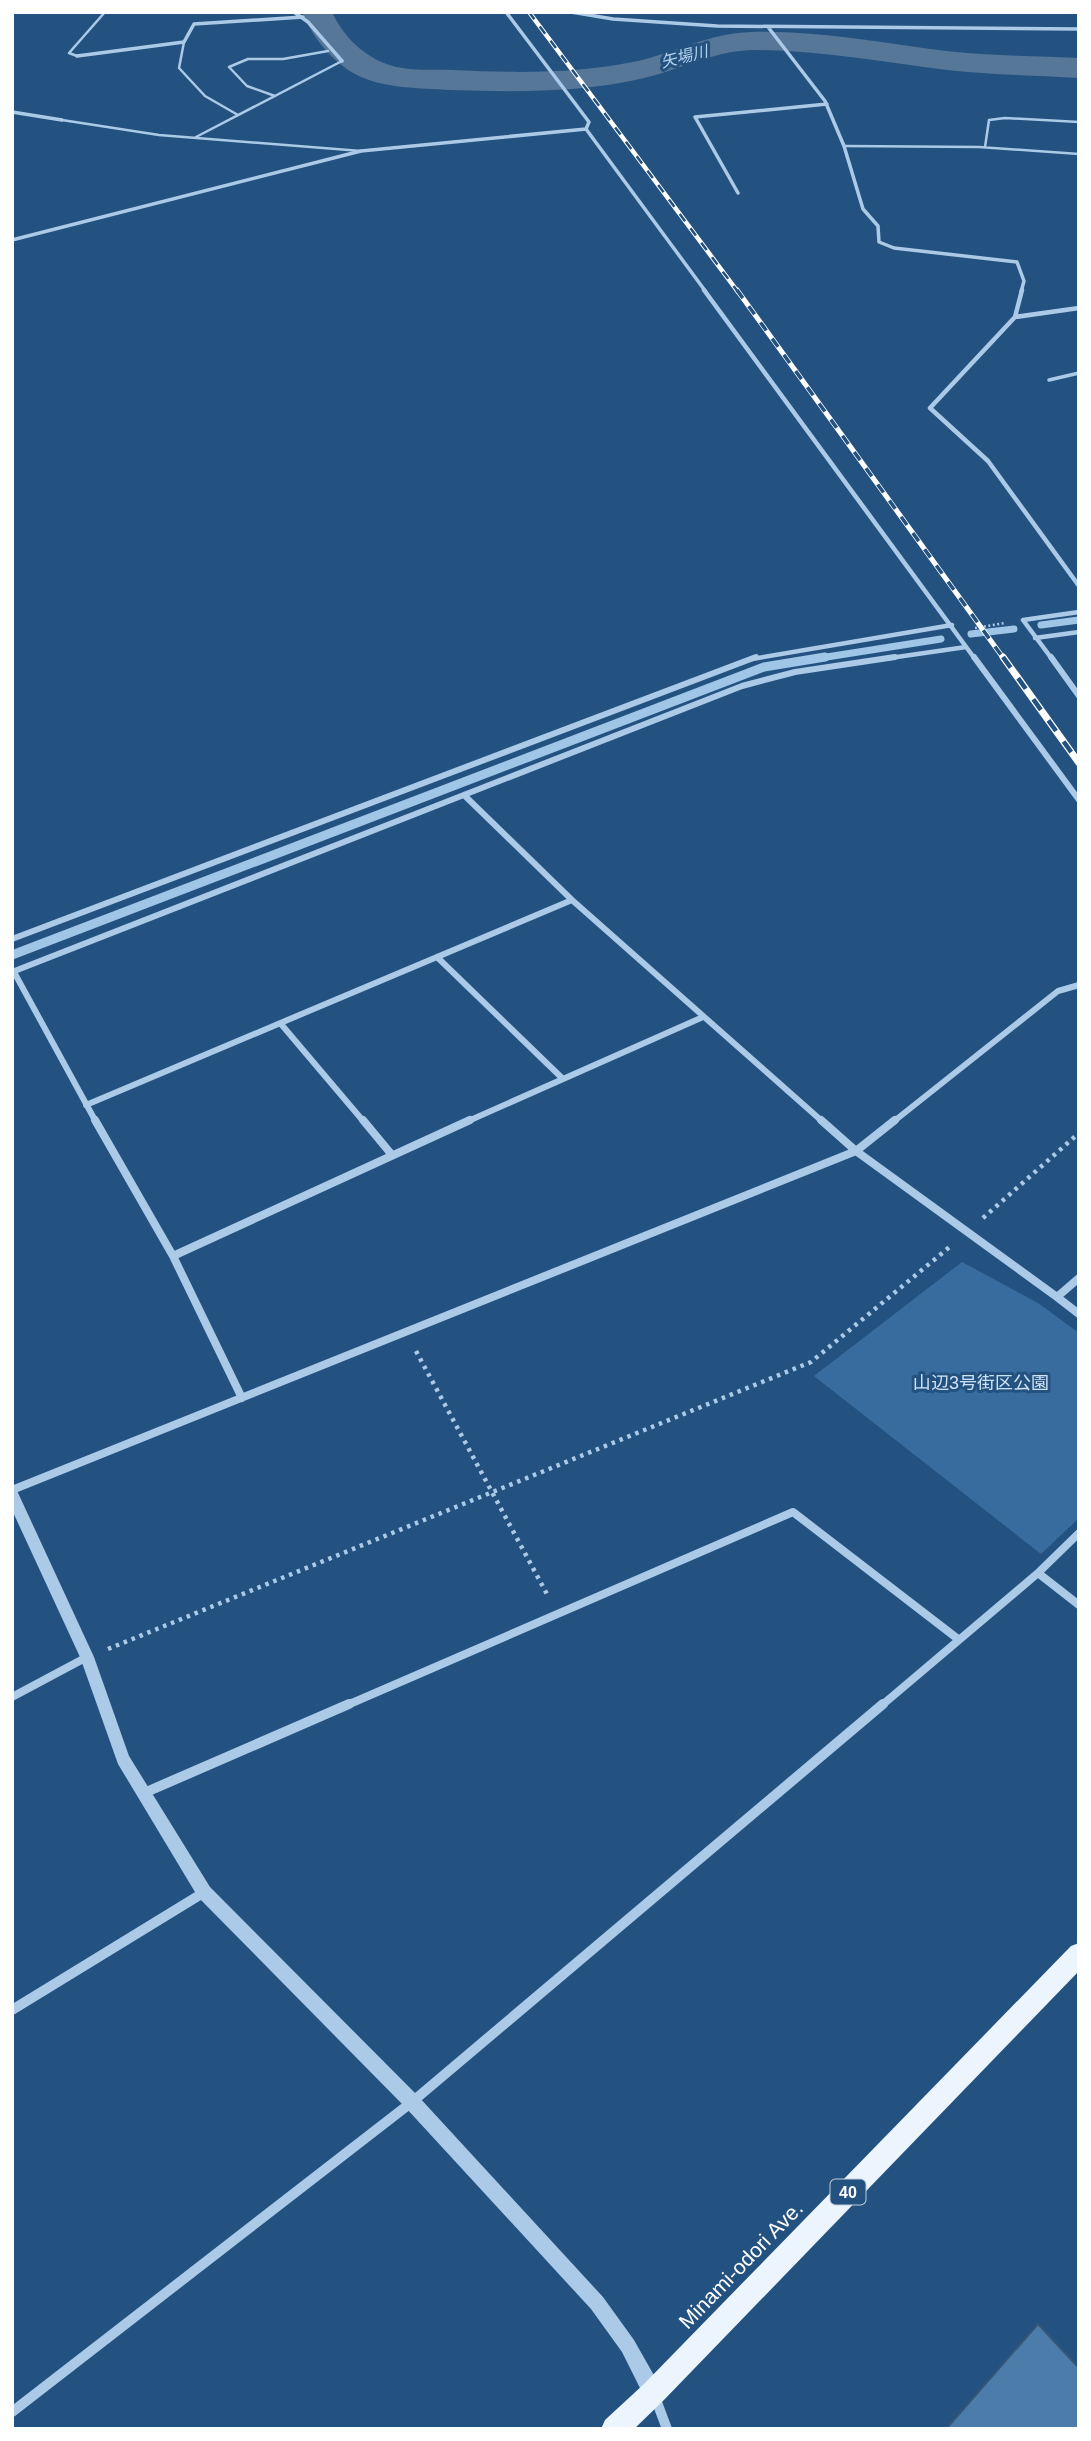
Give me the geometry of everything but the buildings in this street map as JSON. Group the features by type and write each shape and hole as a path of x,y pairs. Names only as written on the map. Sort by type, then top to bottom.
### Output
{"main road":[{"name":"Minami-odori Ave.","path":"614,2429 653,2393 1079,1954"}],"street":[{"path":"294,12 303,17 328,51 342,61"},
{"path":"506,12 589,122 586,129"},
{"path":"571,12 660,23 768,27 1079,29"},
{"path":"77,56 184,42 194,24 303,17"},
{"path":"768,27 827,104 844,146 863,209 878,226 879,242 894,248 1017,262 1024,281 1015,317 930,408 988,461 1079,586"},
{"path":"738,193 695,117 827,104"},
{"path":"12,112 62,120"},
{"path":"12,240 361,151 586,129"},
{"path":"586,129 1079,800"},
{"path":"1015,317 1079,308"},
{"path":"1079,612 1023,620 1079,696"},
{"path":"12,939 760,656 952,625"},
{"path":"1035,638 1079,632"},
{"path":"242,1398 173,1256 13,972 742,685 795,672 966,647"},
{"path":"464,795 572,900 856,1151 1079,1314"},
{"path":"86,1105 572,900"},
{"path":"437,957 562,1078"},
{"path":"667,2429 653,2393 628,2346 597,2303 412,2102 204,1892 123,1759 87,1657 12,1493 856,1151 1058,990 1079,985"},
{"path":"173,1256 562,1078 703,1017"},
{"path":"281,1024 392,1155"},
{"path":"1057,1297 1079,1278"},
{"path":"144,1793 793,1512 958,1639"},
{"path":"12,2412 412,2102 1038,1573 1079,1533"},
{"path":"1038,1573 1079,1605"},
{"path":"12,1698 87,1657"},
{"path":"12,2010 204,1892"}],"lane":[{"path":"77,56 69,53 105,12"},
{"path":"184,42 179,68 193,87 221,108 238,115"},
{"path":"275,96 247,86 229,67 244,59 279,60 328,51"},
{"path":"192,138 342,61"},
{"path":"985,147 989,120 1005,118 1079,122"},
{"path":"62,120 192,138 361,151"},
{"path":"844,146 985,147 1079,154"},
{"path":"1049,380 1079,373"}],"path":[{"path":"975,628 1011,622"},
{"path":"87,1657 811,1362 967,1233 1079,1133"},
{"path":"405,1332 494,1493 557,1615"}],"green space":[{"name":"山辺3号街区公園","path":"962,1262 1038,1303 1079,1333 1079,1518 1041,1554 814,1376"}],"waterway":[{"name":"矢場川","path":"317,12 326,30 357,61 375,71 414,78 524,82 593,78 639,70 722,44 751,41 834,46 973,63 1079,68"},
{"path":"1041,625 1079,620"},
{"path":"971,634 1014,629"},
{"path":"814,659 941,639"},
{"path":"12,955 764,667 825,657"}],"railway":[{"path":"529,12 738,292"},
{"path":"737,290 1004,659"},
{"path":"1003,657 1079,763"}]}
